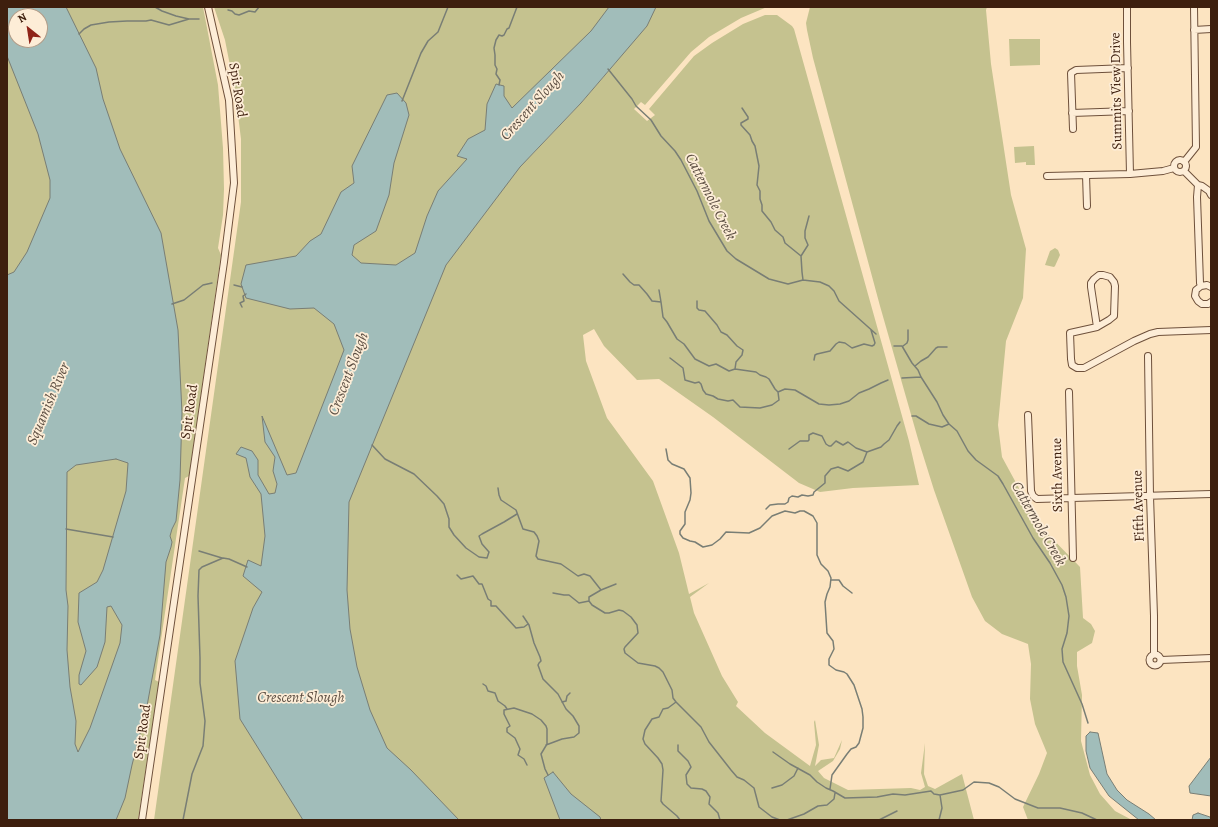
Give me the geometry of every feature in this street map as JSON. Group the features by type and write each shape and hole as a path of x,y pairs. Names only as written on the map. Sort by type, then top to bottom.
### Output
{"street":[{"name":"Spit Road","path":"142,820 224,262 234,183 229,100 208,7"},
{"name":"Summits View Drive","path":"1128,7 1130,174"},
{"path":"1184,162 1196,147 1194,7"},
{"path":"1194,30 1211,29"},
{"path":"1073,129 1071,75 1074,71 1128,68"},
{"path":"1072,113 1129,111"},
{"path":"1174,168 1176,161 1180,160 1184,162"},
{"path":"1184,162 1186,166 1184,171"},
{"path":"1047,176 1130,174 1163,171 1174,168"},
{"path":"1174,168 1179,173 1184,171"},
{"path":"1184,171 1198,186 1202,186 1209,191 1211,195"},
{"path":"1086,175 1087,206"},
{"path":"1198,186 1201,286"},
{"path":"1097,327 1091,283 1096,277 1103,275 1110,277 1114,282 1114,314 1110,320 1097,327 1070,333 1072,365 1077,368 1084,368 1150,334 1158,332 1211,330"},
{"path":"1211,287 1207,285 1201,286 1195,293 1196,298 1202,304 1208,304 1211,302"},
{"name":"Fifth Avenue","path":"1148,356 1154,654"},
{"name":"Sixth Avenue","path":"1069,392 1073,558"},
{"path":"1028,415 1031,491 1033,496 1037,499 1211,494"},
{"path":"1154,654 1160,656 1161,660 1159,665 1155,666 1150,661 1150,658 1154,654"},
{"path":"1161,660 1211,658"}],"shaded area":[{"path":"7,7 203,7 218,85 223,148 224,189 223,215 218,248 221,255 189,476 185,478 155,680 159,682 138,820 7,820"},
{"path":"214,7 767,7 741,18 709,37 691,52 645,105 641,102 634,109 647,121 655,115 649,109 694,56 712,43 743,24 765,15 777,15 792,26 909,441 919,485 853,488 820,492 799,483 713,417 659,379 637,380 604,346 594,329 583,335 586,361 607,418 653,481 679,553 689,594 709,583 690,597 694,613 722,676 738,702 736,706 765,733 810,766 816,745 815,720 819,745 815,766 821,760 834,758 842,740 840,749 833,761 818,771 824,778 848,790 911,788 920,790 925,787 921,773 925,743 924,774 928,786 935,789 962,774 974,820 154,820 241,202 241,139 235,91 225,40","holes":["617,61 581,103 525,162"]},
{"path":"810,7 987,7 986,10 991,64 1011,195 1026,249 1023,298 1006,341 998,425 1002,457 1039,525 1080,567 1083,618 1091,624 1095,631 1092,643 1077,652 1077,666 1082,695 1081,741 1090,775 1100,794 1115,811 1132,820 1028,820 1023,807 1039,774 1047,753 1035,724 1030,699 1031,664 1028,644 1002,634 985,621 972,597 934,490 880,306 813,58 806,23"},
{"path":"1009,39 1040,39 1040,65 1010,66"},
{"path":"1034,146 1035,165 1026,165 1026,162 1015,163 1014,147"},
{"path":"1055,248 1058,250 1060,255 1055,266 1045,265 1050,251"}],"water":[{"name":"Squamish River","path":"7,7 66,7 96,68 103,99 120,149 161,233 178,330 182,413 180,480 176,521 170,536 172,542 166,562 160,635 147,706 125,798 116,820 7,820 7,275 14,272 27,252 50,198 50,180 38,134 7,56","holes":["116,459 128,463 126,491 103,570 97,582 79,593 78,622 86,651 79,675 79,684 81,685 97,667 105,642 107,607 111,606 122,625 120,643 90,728 78,752 75,744 76,721 70,687 67,650 67,472 76,465"]},
{"name":"Crescent Slough","path":"609,7 656,7 647,26 581,103 520,167 446,265 349,502 347,590 350,629 357,667 370,710 387,748 411,770 459,820 303,820 240,719 235,661 253,608 262,592 243,576 248,560 261,566 265,536 261,494 250,477 246,458 236,454 241,447 252,451 258,460 258,475 269,494 275,493 277,484 273,471 275,457 265,442 262,416 287,475 296,473 344,350 334,324 314,308 290,309 246,298 241,284 246,265 296,256 310,241 321,234 341,192 354,183 352,166 387,95 397,93 406,103 409,115 394,163 389,195 376,231 354,245 352,255 361,263 396,265 415,253 427,216 438,191 467,159 457,156 468,139 485,130 487,104 496,84 504,86 504,96 512,108 591,31"},
{"path":"1090,732 1098,733 1107,774 1117,790 1127,800 1156,820 1139,820 1109,796 1090,768 1086,751 1086,736"},
{"path":"1211,757 1211,796 1190,793 1189,786"},
{"path":"553,772 571,794 600,817 601,820 560,820 544,778"},
{"path":"1198,813 1210,817 1211,820 1192,820 1193,815"}],"waterway":[{"path":"155,7 176,16 189,19 199,19"},
{"path":"228,10 239,15 249,11 255,12 259,7"},
{"path":"402,101 421,53 428,41 438,32 448,7"},
{"path":"499,85 500,80 496,74 497,69 495,65 494,48 499,35 504,35 509,28 517,7"},
{"path":"79,34 91,25 109,22 151,20 169,25 189,19"},
{"name":"Cattermole Creek","path":"608,69 636,106 651,120 661,136 681,160 697,191 709,221 727,251 736,259 769,279 788,284 803,280 820,282 829,286 834,291 839,301 876,334"},
{"path":"742,108 748,119 741,123 741,125 750,135 755,146 759,166 757,185 760,191 762,211 771,222 775,230 783,237 785,243 801,256"},
{"path":"803,280 801,256 808,245 805,238 805,231 809,216"},
{"path":"623,274 634,285 639,285 652,301 661,302 663,317 677,339 684,344 695,359 709,366 716,364 729,371 735,369 756,372 769,379 778,392 779,400 772,405 760,408 740,407 733,400 728,401 718,399 706,394 699,382 695,383 685,380 683,368 670,358"},
{"path":"172,304 184,300 203,285 212,283"},
{"path":"234,285 242,287"},
{"path":"659,290 661,302"},
{"path":"242,307 240,303 244,301 243,296 246,294"},
{"path":"697,301 697,308 705,311 721,332 727,335 743,350 742,355 736,362 735,369"},
{"path":"814,360 815,355 830,351 839,342 845,343 852,348 864,344 874,345 875,343 871,330"},
{"path":"903,346 908,340 908,330"},
{"name":"Cattermole Creek","path":"894,346 902,346 918,370 943,415 949,424 957,431 968,451 976,460 998,476 1033,538 1050,563 1062,585 1066,597 1069,616 1067,633 1062,649 1063,662 1082,704 1088,723"},
{"path":"915,366 928,357 936,348 947,347"},
{"path":"902,378 921,377"},
{"path":"778,392 785,389 795,390 819,404 840,404 849,401 859,393 888,380"},
{"path":"912,416 916,416 929,424 942,427 949,424"},
{"path":"789,449 800,441 808,441 809,435 813,433 822,436 826,444 829,446 836,441 843,445 848,442 856,448 867,452 881,447 889,440 900,422"},
{"path":"372,445 385,459 414,474 437,496 444,504 449,519 449,527 454,535 466,548 479,557 487,558 489,552 482,544 479,536 517,514"},
{"path":"666,449 668,460 672,464 684,469 690,478 690,500 685,512 685,524 680,531 683,538 695,542 703,547 712,545 726,532 749,533 760,528 772,516 785,511 795,513 804,511 813,516 817,523 817,555 821,564 828,571 831,578 830,587 825,602 827,633 833,641 834,649 829,659 829,665 836,670 847,674 854,685 862,709 863,717 863,728 859,743 856,747 851,749 832,775 830,789"},
{"path":"766,509 770,505 785,504 792,496 798,497 802,495 813,495 814,492 825,483 825,476 831,469 838,467 848,471 863,462 867,452"},
{"path":"498,488 501,500 516,510 523,529 534,532 537,536 539,541 536,556 538,559 561,564 578,576 584,574 590,576 601,590 589,597 589,601 592,605 605,613 619,610 631,617 637,625 638,633 625,647 625,653 638,663 655,666 663,672 676,702 701,727 709,742 737,777 744,780 754,788 759,807 772,817 780,820"},
{"path":"66,529 113,537"},
{"path":"199,551 222,558"},
{"path":"183,820 192,774 203,746 205,721 200,683 198,596 199,570 202,567 223,558 247,567"},
{"path":"457,575 461,579 473,576 479,584 482,584 488,599 491,601 491,606 496,606 516,628 524,627 528,624"},
{"path":"832,580 839,580 843,586 852,593"},
{"path":"601,590 616,584"},
{"path":"553,593 569,595 579,603 589,601"},
{"path":"523,616 529,625 540,657 541,661 538,665 543,679 558,694 566,709 573,716 579,726 579,733 574,737 562,739 546,745"},
{"path":"483,684 486,686 488,691 495,693 498,701 507,709"},
{"path":"562,702 566,701 567,696 570,693"},
{"path":"676,702 668,708 663,709 659,717 652,719 645,730 643,739 645,744 662,764 661,801 680,820"},
{"path":"527,765 524,759 518,755 520,749 515,738 507,732 507,728 510,726 504,714 504,710 514,708 532,714 541,720 546,726 547,744 541,754 548,775"},
{"path":"678,745 678,751 688,761 691,767 686,775 687,784 691,788 706,791 710,797 709,804 718,813 720,820"},
{"path":"773,752 790,764 810,775 826,788 845,798 877,797 893,794 905,795 931,791 934,794 940,795 963,790 974,782 989,783 999,787 1015,799 1038,808 1060,808 1082,813 1097,820"},
{"path":"772,788 782,785 794,776 798,768"},
{"path":"787,820 804,814 818,806 827,805 834,799 835,793"},
{"path":"939,820 942,808 940,795"},
{"path":"879,820 897,811"}]}
